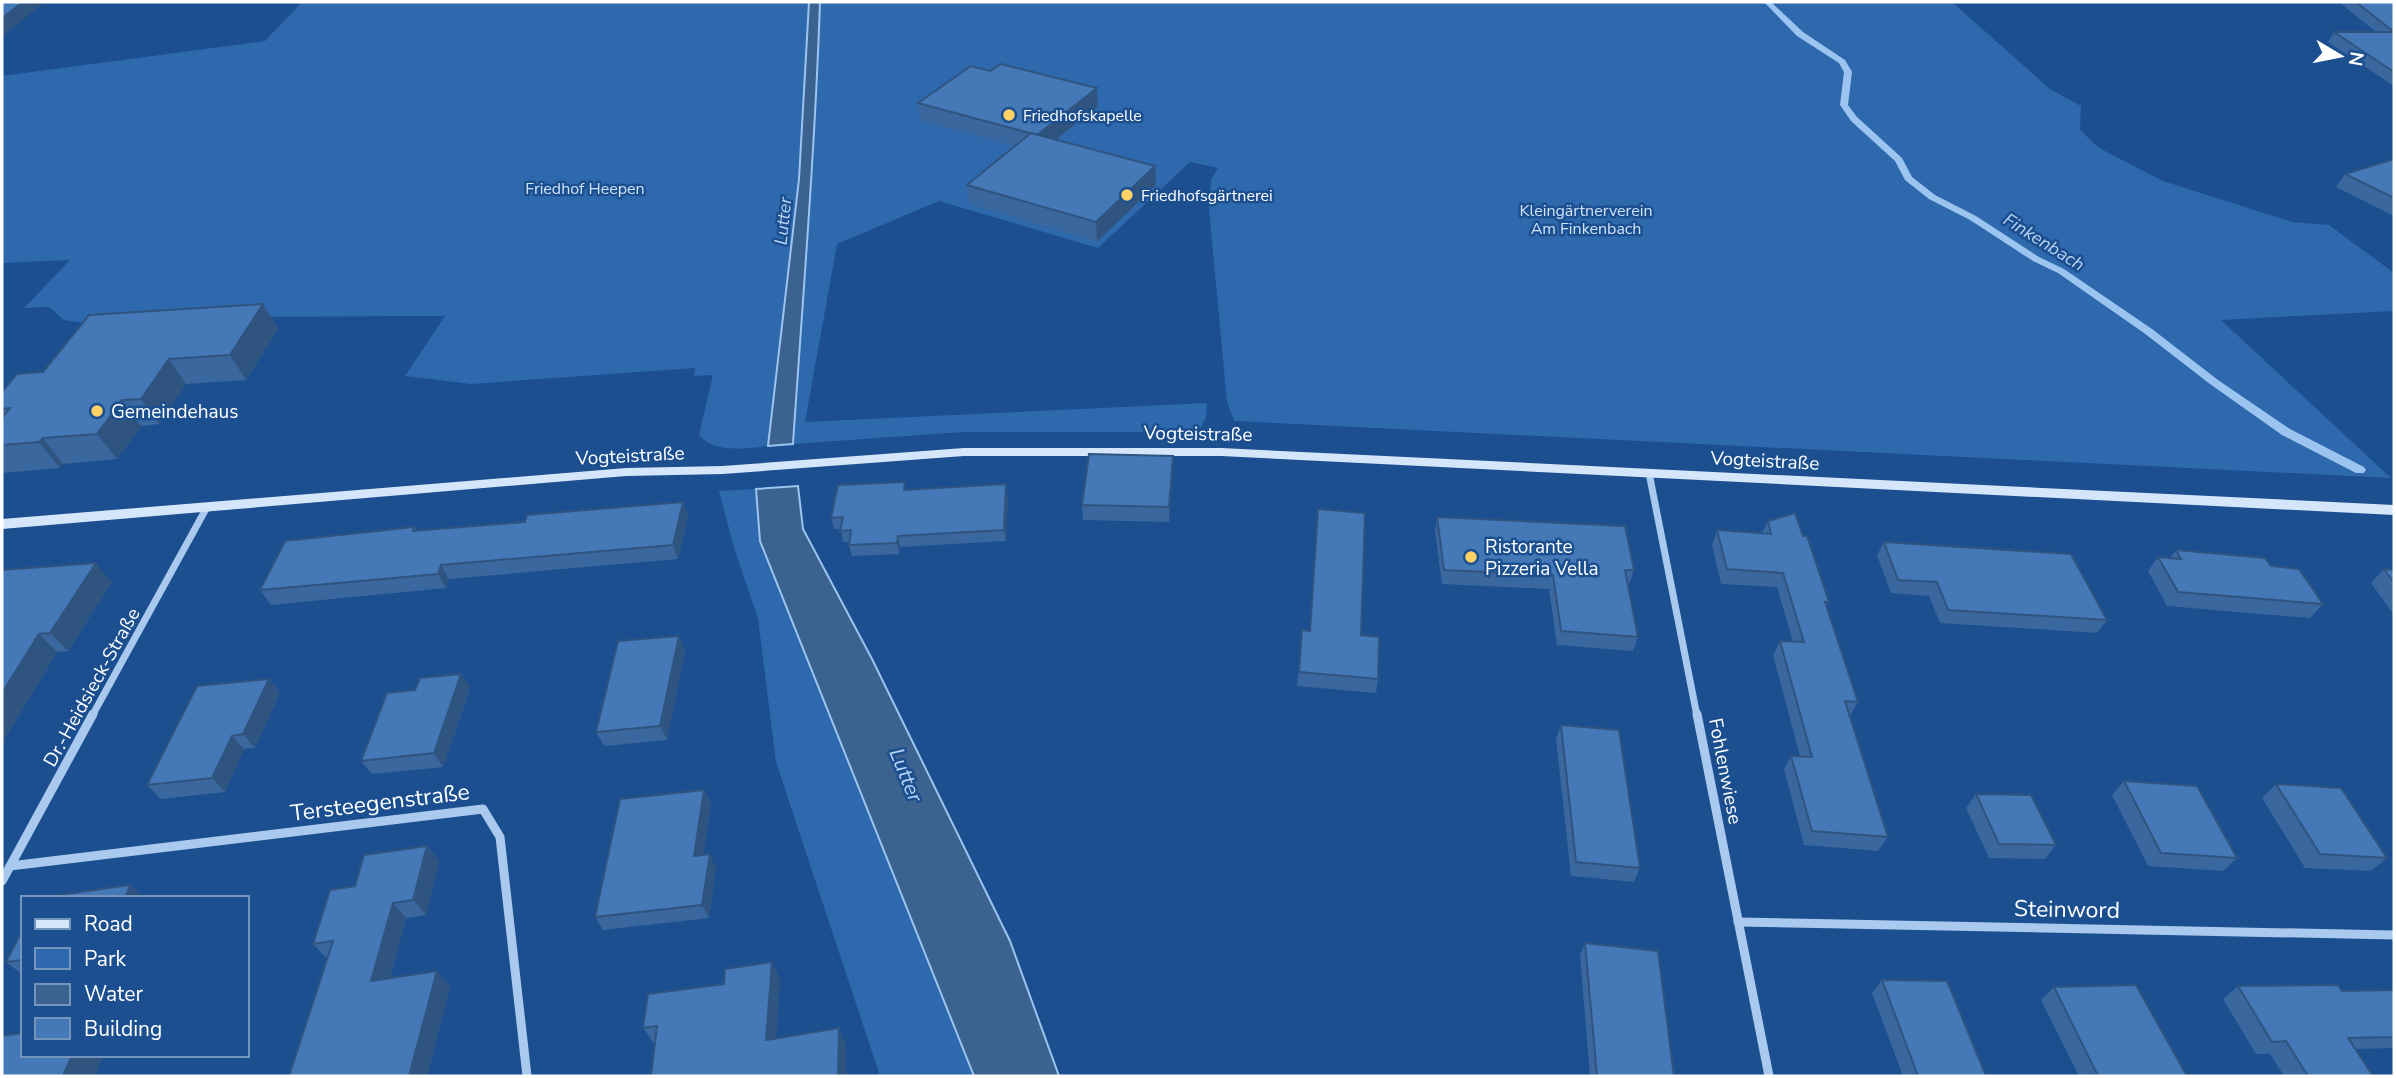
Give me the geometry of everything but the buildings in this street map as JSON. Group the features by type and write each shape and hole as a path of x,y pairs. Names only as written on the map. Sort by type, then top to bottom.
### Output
{"street":[{"name":"Vogteistraße","path":"2,524 626,472 723,470 964,452 1221,452 2394,510"},
{"name":"Fohlenwiese","path":"1649,473 1769,1076"},
{"name":"Dr.-Heidsieck-Straße","path":"2,881 207,507"},
{"name":"Tersteegenstraße","path":"10,866 483,809 500,837 527,1076"},
{"name":"Steinword","path":"1738,922 2394,935"}],"green space":[{"path":"302,2 1952,2 2050,89 2081,106 2080,130 2099,148 2163,181 2292,222 2329,225 2394,273 2394,311 2221,320 2391,478 1234,421 1227,402 1209,209 1211,180 1218,168 1190,162 1098,248 939,201 837,244 805,422 1207,403 1206,417 1201,427 1188,432 963,432 793,444 810,192 796,198 768,446 722,447 713,445 699,435 713,375 694,376 695,368 471,384 405,376 445,316 193,317 90,324 64,320 49,307 24,308 70,260 2,263 2,76 265,41"},
{"path":"756,489 760,541 974,1076 880,1076 776,762 758,618 735,551 719,491"}],"water":[{"path":"809,2 820,2 793,444 768,446 799,179"},
{"name":"Lutter","path":"798,486 803,529 872,659 1010,941 1059,1076 974,1076 760,541 756,489"}],"waterway":[{"name":"Finkenbach","path":"1767,2 1800,34 1842,62 1848,72 1844,105 1854,119 1899,160 1908,178 1932,197 1973,218 2036,259 2061,271 2286,432 2360,470"}],"place":[{"name":"Friedhofskapelle","path":"1009,115"},
{"name":"Friedhofsgärtnerei","path":"1127,195"},
{"name":"Gemeindehaus","path":"97,411"},
{"name":"Ristorante Pizzeria Vella","path":"1471,557"}],"park label":[{"name":"Friedhof Heepen","path":"585,188"},
{"name":"Kleingärtnerverein Am Finkenbach","path":"1586,219"}]}
